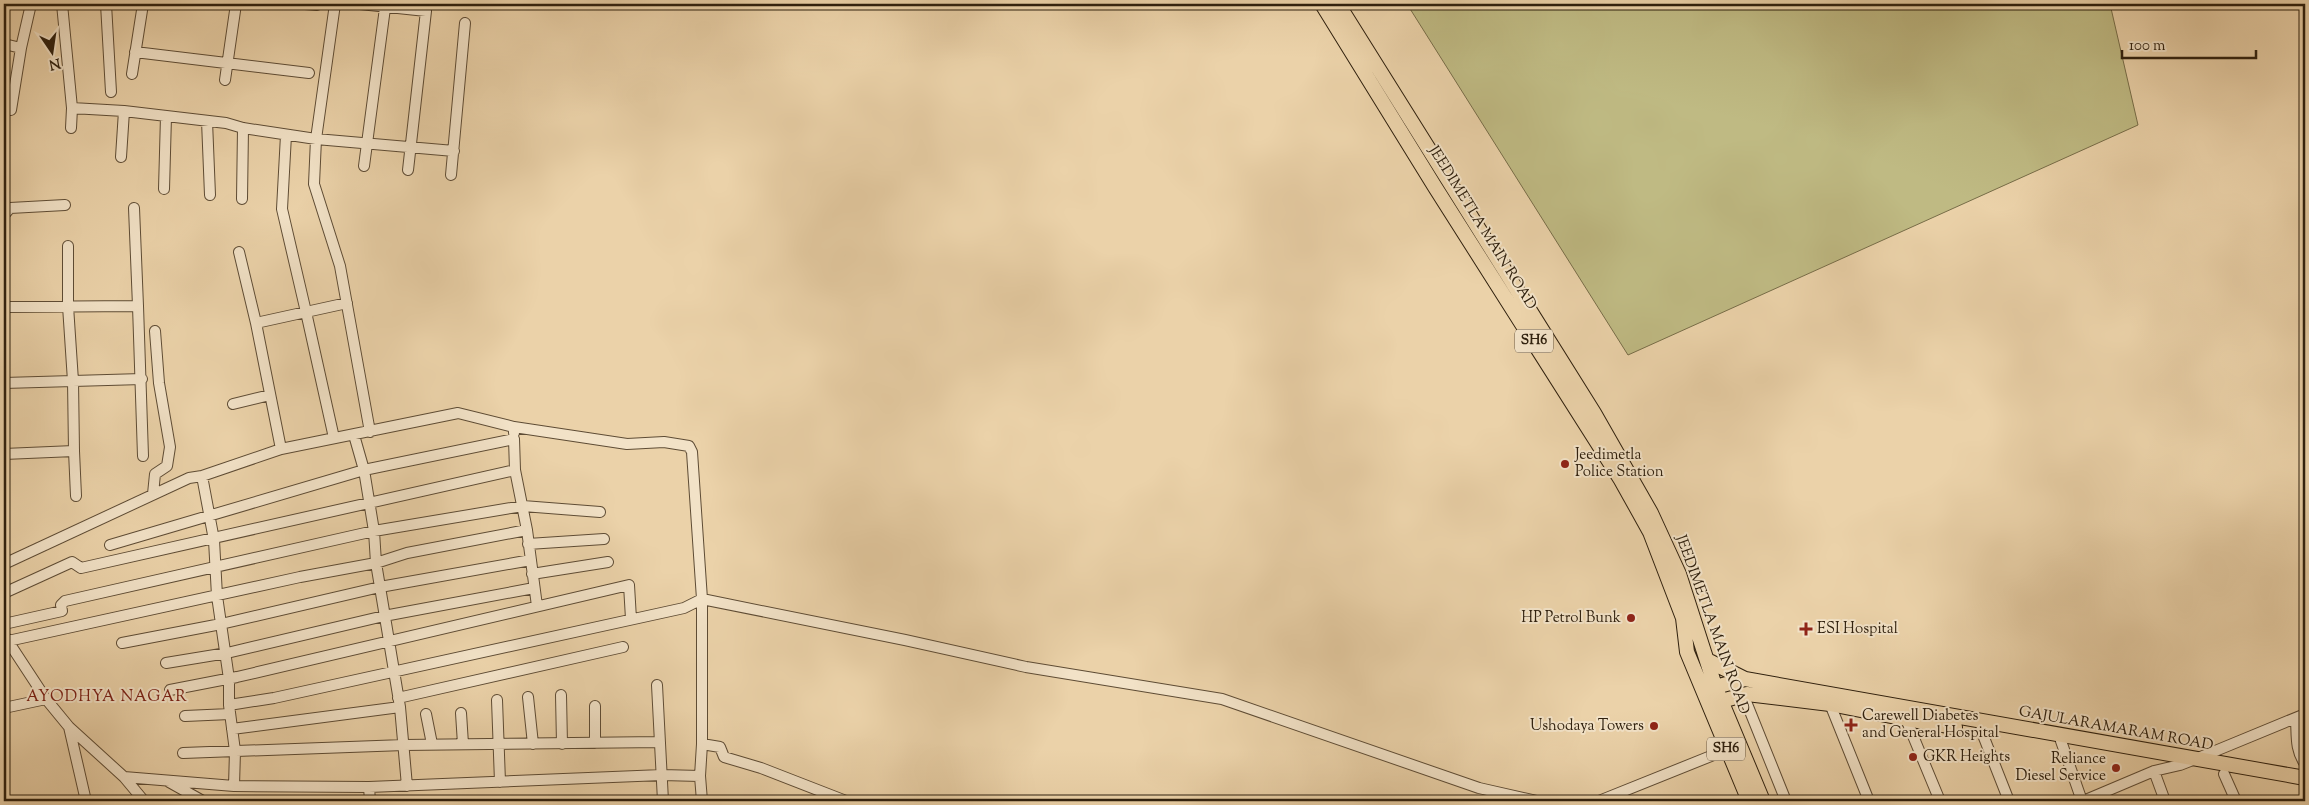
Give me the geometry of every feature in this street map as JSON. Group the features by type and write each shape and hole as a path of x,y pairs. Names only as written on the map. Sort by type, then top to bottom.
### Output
{"main road":[{"name":"JEEDIMETLA MAIN ROAD","path":"1322,4 1435,187 1588,416 1650,532 1685,624 1687,652 1726,750 1749,801"},
{"name":"JEEDIMETLA MAIN ROAD","path":"1338,4 1588,416 1660,530 1691,606 1717,702 1763,801"},
{"path":"1685,624 1712,688"},
{"path":"1707,660 1744,687"},
{"name":"GAJULARAMARAM ROAD","path":"1712,688 1744,687 2305,778"},
{"name":"GAJULARAMARAM ROAD","path":"1717,702 1744,687 1906,719 2061,741 2224,774 2305,787"},
{"path":"1717,702 1756,801"}],"street":[{"path":"12,110 21,48 31,4"},
{"path":"62,4 72,108 71,128"},
{"path":"104,4 111,92"},
{"path":"132,74 143,4"},
{"path":"225,80 236,4"},
{"path":"305,4 317,5"},
{"path":"334,4 316,139 314,184 340,266 370,432"},
{"path":"360,4 426,11 408,170"},
{"path":"364,166 385,8"},
{"path":"452,176 465,23"},
{"path":"4,44 21,48"},
{"path":"134,52 309,73"},
{"path":"72,108 124,111 226,123 243,128 316,139 454,151"},
{"path":"121,157 124,111"},
{"path":"164,189 166,116"},
{"path":"206,121 210,195"},
{"path":"242,200 243,128"},
{"path":"286,135 282,208 334,438"},
{"path":"4,215 10,208 65,205"},
{"path":"134,208 142,379 143,456"},
{"path":"68,246 68,306 76,496"},
{"path":"238,252 256,323 281,450"},
{"path":"256,323 347,303"},
{"path":"4,307 138,306"},
{"path":"153,494 155,474 167,466 170,447 159,383 155,331"},
{"path":"4,383 142,379"},
{"path":"233,404 270,395"},
{"path":"4,564 189,478 199,477 281,450 458,413 514,427 627,444 664,442 689,446 692,452 702,599 702,744 700,776 702,801"},
{"path":"514,427 515,470 527,530 537,606"},
{"path":"354,435 364,470 370,503 376,563 399,703 407,786"},
{"path":"110,545 364,470 514,439"},
{"path":"4,454 74,451"},
{"path":"4,593 72,562 81,568 214,540 515,470"},
{"path":"199,477 210,515 214,540 217,596 226,653 229,679 229,710 235,751 234,786"},
{"path":"4,571 191,483 199,477"},
{"path":"4,624 62,611 61,605 65,601 374,531 523,506 600,512"},
{"path":"144,801 124,777 69,726 46,699 6,638 376,563 407,553 527,530"},
{"path":"528,544 604,539"},
{"path":"122,643 221,624 380,587 530,560"},
{"path":"532,574 608,562"},
{"path":"170,690 229,679 629,585 631,619"},
{"path":"166,664 226,653 384,616 534,588"},
{"path":"185,716 229,710 393,670 684,608 702,599 905,640 1026,667 1222,699 1479,788 1537,801"},
{"path":"232,729 399,703 623,647"},
{"path":"657,685 663,801"},
{"path":"1744,687 1786,801"},
{"path":"561,695 562,744"},
{"path":"528,697 533,744"},
{"path":"4,708 46,699"},
{"path":"497,700 500,782"},
{"path":"1830,704 1869,801"},
{"path":"595,706 595,743"},
{"path":"461,713 462,744"},
{"path":"426,714 432,744"},
{"path":"2061,741 2082,801 2094,799 2154,771 2180,765 2301,717"},
{"path":"2301,717 2296,744 2298,754 2305,764"},
{"path":"1906,719 1940,801"},
{"path":"69,726 86,801"},
{"path":"1980,730 2009,801"},
{"path":"183,753 432,744 660,742"},
{"path":"702,744 720,748 724,757 761,768 846,801"},
{"path":"1600,801 1726,750"},
{"path":"2154,771 2166,801"},
{"path":"2224,774 2236,801"},
{"path":"124,777 234,786 369,787 662,775 700,776"},
{"path":"166,780 203,801"},
{"path":"369,787 370,801"}],"shaded area":[{"path":"1407,4 2110,4 2138,125 1628,355"}],"place":[{"name":"Jeedimetla Police Station","path":"1565,464"},
{"name":"HP Petrol Bunk","path":"1631,618"},
{"name":"ESI Hospital","path":"1806,629"},
{"name":"Carewell Diabetes and General Hospital","path":"1851,725"},
{"name":"Ushodaya Towers","path":"1654,726"},
{"name":"GKR Heights","path":"1913,757"},
{"name":"Reliance Diesel Service","path":"2116,768"}],"district":[{"name":"AYODHYA NAGAR","path":"107,697"}]}
